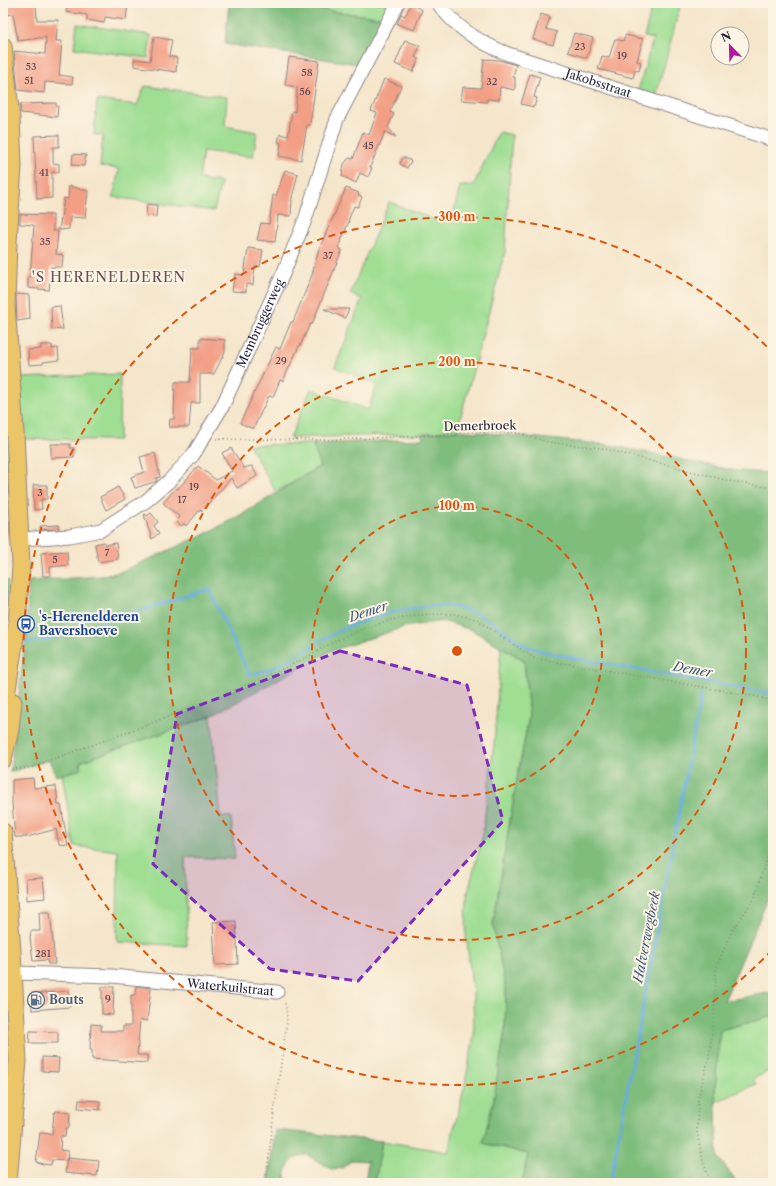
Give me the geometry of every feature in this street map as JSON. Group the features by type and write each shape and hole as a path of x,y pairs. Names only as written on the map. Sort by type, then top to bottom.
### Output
{"main road":[{"path":"3,46 11,118 13,166 7,255 5,330 15,433 20,539 20,595 14,648 3,715"},
{"path":"6,764 16,679 14,648"},
{"path":"3,832 8,952 14,973 18,1061 8,1183"}],"street":[{"name":"Membruggerweg","path":"20,539 70,536 101,530 146,501 169,481 193,455 222,407 286,267 305,220 337,119 398,3"},
{"name":"Jakobsstraat","path":"438,3 444,12 472,36 501,51 773,140"},
{"name":"Waterkuilstraat","path":"14,973 112,976 277,992"}],"path":[{"name":"Demerbroek","path":"204,439 326,440 477,432 519,433 548,442 601,448 729,481 764,487 773,486"},
{"path":"6,764 29,768 155,722 300,661 337,640 363,629 391,620 428,614 454,614 476,618 534,658 754,696 773,701"},
{"path":"710,1183 703,1162 697,1132 698,1099 710,1050 714,1017 716,968 732,931 754,899 773,837"},
{"name":"Waterkuilstraat","path":"266,1183 274,1112 287,1022 286,1007 277,992"}],"highlighted area":[{"path":"340,651 467,685 503,821 358,981 270,969 153,864 177,714"}],"green space":[{"path":"229,3 270,3 385,18 363,65 225,44"},
{"path":"270,3 392,3 385,18"},
{"path":"653,3 681,3 656,96 638,91 653,39 644,37"},
{"path":"77,24 151,35 148,58 74,48"},
{"path":"145,86 227,97 225,126 257,132 253,157 203,151 199,179 221,182 214,211 113,197 119,169 100,166 103,135 94,135 97,100 137,105"},
{"path":"499,132 512,135 505,252 457,430 423,434 290,438 311,389 368,410 377,385 335,367 362,299 350,294 389,202 435,220 453,216 460,186 473,186"},
{"path":"120,374 119,440 23,439 18,378"},
{"path":"3,401 12,492 3,494"},
{"path":"457,430 610,445 737,471 773,473 773,887 724,1001 773,992 773,1016 720,1030 715,1089 718,1157 737,1183 522,1183 528,1154 483,1143 493,1103 505,1031 506,990 493,924 516,784 529,717 524,660 472,630 442,621 404,627 331,651 211,716 80,762 82,769 56,776 49,760 10,772 25,643 29,581 102,576 120,572 205,534 246,512 320,466 313,444 422,439 423,434"},
{"path":"313,444 320,466 276,492 249,445"},
{"path":"3,579 8,581 3,667"},
{"path":"501,647 524,660 529,717 516,784 493,924 506,990 505,1031 493,1103 483,1143 528,1154 522,1183 375,1183 382,1141 448,1152 464,1089 474,1035 473,995 466,935 467,896 482,838 494,744"},
{"path":"211,716 221,817 231,817 235,859 185,857 187,946 117,942 118,851 74,846 62,774 82,769 80,762"},
{"path":"3,926 10,1060 3,1154"},
{"path":"773,1016 773,1069 753,1079 756,1084 716,1102 715,1089 720,1030"},
{"path":"275,1130 382,1141 375,1183 365,1183 368,1161 352,1160 342,1168 333,1170 306,1154 292,1160 287,1167 285,1183 268,1183"}],"building":[{"path":"5,3 36,3 37,20 58,20 56,41 62,41 59,75 73,77 72,84 45,82 44,93 18,90 14,51 45,54 46,37 18,41 13,14 7,15"},
{"path":"68,3 128,3 126,20 105,17 104,23 87,20 87,15 66,12"},
{"path":"411,4 422,10 414,30 397,24 401,14 405,16"},
{"path":"541,14 550,17 546,29 557,32 553,45 533,39"},
{"path":"574,33 593,38 587,58 568,52"},
{"path":"625,35 643,39 637,61 641,62 639,71 635,70 633,78 598,69 602,56 609,58 615,39 623,41"},
{"path":"154,37 172,40 169,56 177,58 176,72 134,66 134,59 150,61"},
{"path":"405,40 420,46 415,57 419,59 413,72 395,64"},
{"path":"289,57 319,61 310,125 307,125 301,160 279,156 281,143 278,142 280,134 288,136 292,111 295,112 297,94 297,87 285,85"},
{"path":"484,59 499,60 516,65 513,77 515,77 515,90 500,87 499,100 487,99 487,102 461,100 463,87 481,88"},
{"path":"530,74 540,77 534,97 537,98 534,107 521,104"},
{"path":"384,79 401,86 390,112 394,114 388,127 396,137 385,132 370,167 372,168 368,177 360,173 356,183 342,176 344,164 349,158 353,159 363,132 369,135 377,113 371,111"},
{"path":"56,103 56,106 58,106 57,117 21,113 20,104"},
{"path":"59,135 59,147 53,147 53,163 59,164 59,172 52,172 52,198 37,199 34,136"},
{"path":"73,154 86,155 84,166 72,165"},
{"path":"403,157 411,161 407,168 400,164"},
{"path":"285,170 298,174 292,198 291,216 278,215 275,242 257,240 261,223 269,224 273,195 276,196"},
{"path":"69,186 88,191 85,218 70,217 69,229 59,230 64,198 68,199"},
{"path":"346,188 359,193 358,195 362,197 358,207 354,206 348,221 338,248 342,250 312,324 310,324 283,381 280,380 273,397 269,396 253,429 240,423 276,347 280,349 291,322 293,322 312,275 319,249"},
{"path":"147,204 157,205 156,217 146,216"},
{"path":"20,214 53,215 53,231 58,231 56,254 63,255 62,267 51,267 49,290 28,288 34,225 20,224"},
{"path":"248,248 263,250 260,267 255,266 253,285 246,284 246,292 232,291 235,274 244,275"},
{"path":"16,294 29,295 30,319 17,321"},
{"path":"60,306 63,329 52,330 51,307"},
{"path":"324,309 349,309 345,318"},
{"path":"200,338 225,340 225,352 214,374 200,374 200,403 191,403 189,427 169,427 170,419 174,419 175,382 190,382 192,348 200,348"},
{"path":"41,345 52,345 52,349 58,348 59,360 43,362 43,364 29,365 28,350 41,349"},
{"path":"51,444 70,444 70,448 74,448 74,457 51,458"},
{"path":"231,448 244,468 252,466 257,476 237,488 231,478 202,511 201,509 186,526 184,523 181,526 176,521 180,517 163,503 176,488 178,489 198,466 216,480 232,471 222,453"},
{"path":"155,453 160,477 156,478 157,481 135,488 131,477 144,472 140,457"},
{"path":"33,485 47,485 47,499 41,499 42,509 34,510"},
{"path":"118,487 125,499 106,510 100,497"},
{"path":"151,513 158,522 154,526 159,533 152,539 144,515 145,514 147,516"},
{"path":"3,519 9,521 6,544 3,544"},
{"path":"59,525 59,529 40,530 40,526"},
{"path":"104,542 104,545 116,543 118,559 98,562 95,544"},
{"path":"67,551 68,565 50,567 50,576 43,576 41,553"},
{"path":"33,778 34,788 56,786 58,805 61,805 68,846 59,845 56,829 27,837 15,837 12,803 12,780"},
{"path":"43,878 45,898 27,900 26,879"},
{"path":"39,912 50,912 55,964 48,964 47,960 33,961 30,937 31,931 40,931"},
{"path":"236,921 238,964 215,965 213,922"},
{"path":"136,986 151,988 147,1021 140,1020 137,1055 147,1055 147,1063 92,1059 92,1050 90,1050 91,1024 101,1025 101,1031 123,1031 123,1026 131,1026 131,995 135,995"},
{"path":"102,987 114,987 113,1015 102,1014"},
{"path":"69,991 70,1007 32,1010 31,994"},
{"path":"30,1031 58,1032 58,1043 29,1043"},
{"path":"42,1057 59,1058 58,1072 42,1071"},
{"path":"79,1100 100,1101 100,1110 78,1108"},
{"path":"56,1111 70,1113 69,1128 66,1128 65,1136 61,1136 60,1150 68,1151 67,1161 52,1160 51,1165 36,1162 40,1133 52,1134 54,1113"},
{"path":"67,1158 99,1161 97,1176 65,1173"}],"waterway":[{"name":"Demer","path":"25,643 43,641 209,589 249,674 271,669 292,659 321,640 358,623 408,609 440,606 454,607 475,613 523,644 540,651 773,694"},
{"name":"Halverwegbeek","path":"610,1183 701,694"}],"place":[{"name":"'s-Herenelderen Bavershoeve","path":"26,624"},
{"name":"Bouts","path":"36,1000"}],"district":[{"name":"'S HERENELDEREN","path":"109,277"}]}
